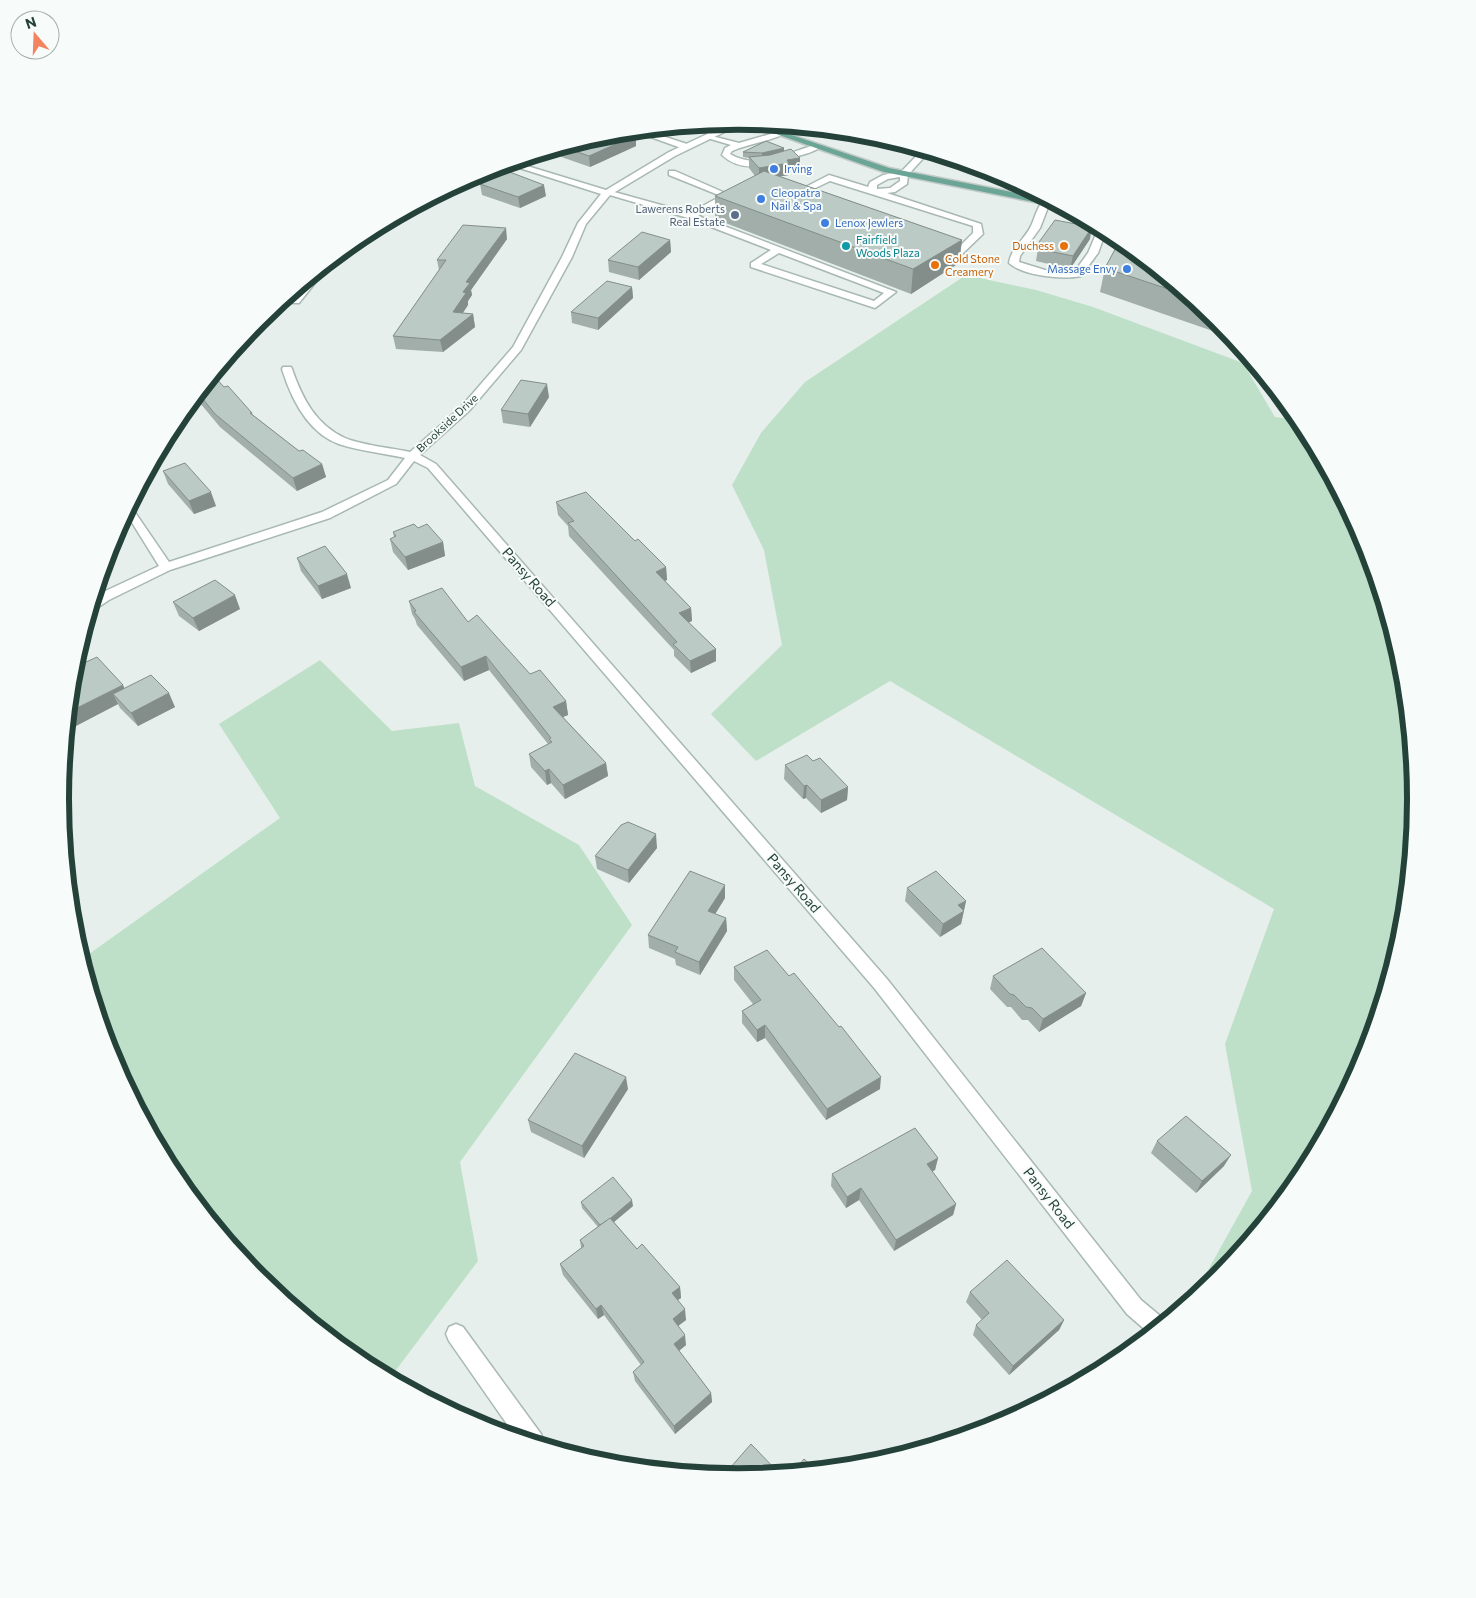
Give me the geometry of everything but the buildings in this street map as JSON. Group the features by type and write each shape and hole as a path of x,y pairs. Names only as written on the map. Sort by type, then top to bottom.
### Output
{"main road":[{"path":"766,131 904,174 1034,199"}],"street":[{"name":"Brookside Drive","path":"99,601 166,567 326,515 392,482 412,456 465,409 517,348 567,256 582,223 607,193 687,147 723,130"},
{"path":"703,131 712,136 740,145"},
{"path":"784,131 777,135 740,145 728,150 726,155 732,160 745,165 774,161 816,147"},
{"path":"651,135 687,147"},
{"path":"872,192 873,184 886,176 904,174 922,156"},
{"path":"520,166 691,216 778,249 891,292 875,305 754,265 778,249"},
{"path":"672,173 728,196 691,216"},
{"path":"872,192 977,224 978,234 957,254 794,195 829,178 872,192 892,190 904,182 904,174"},
{"path":"1048,206 1015,256 1014,263 1021,267 1053,274 1078,274 1093,253 1099,236"},
{"path":"296,301 305,289"},
{"name":"Pansy Road","path":"287,369 295,394 318,426 342,441 412,456 432,466 881,984 1134,1307 1153,1323"},
{"path":"133,515 166,567"},
{"path":"456,1334 528,1434"}],"green space":[{"path":"966,275 1036,290 1093,307 1243,363 1275,417 1288,419 1318,464 1356,543 1372,584 1384,626 1402,712 1406,755 1406,843 1402,886 1394,930 1372,1014 1338,1095 1318,1134 1269,1206 1241,1240 1203,1280 1252,1191 1225,1044 1274,909 890,681 756,761 711,714 782,645 764,550 732,485 761,433 805,382"},
{"path":"320,660 392,731 459,723 475,786 579,845 632,925 460,1162 478,1261 394,1373 331,1330 297,1302 235,1240 207,1206 158,1134 138,1095 104,1014 92,972 88,955 280,818 219,724"}],"place":[{"name":"Irving","path":"774,169"},
{"name":"Cleopatra Nail & Spa","path":"761,199"},
{"name":"Lawerens Roberts Real Estate","path":"735,215"},
{"name":"Lenox Jewlers","path":"825,223"},
{"name":"Fairfield Woods Plaza","path":"846,246"},
{"name":"Duchess","path":"1064,246"},
{"name":"Cold Stone Creamery","path":"935,265"},
{"name":"Massage Envy","path":"1127,269"}]}
